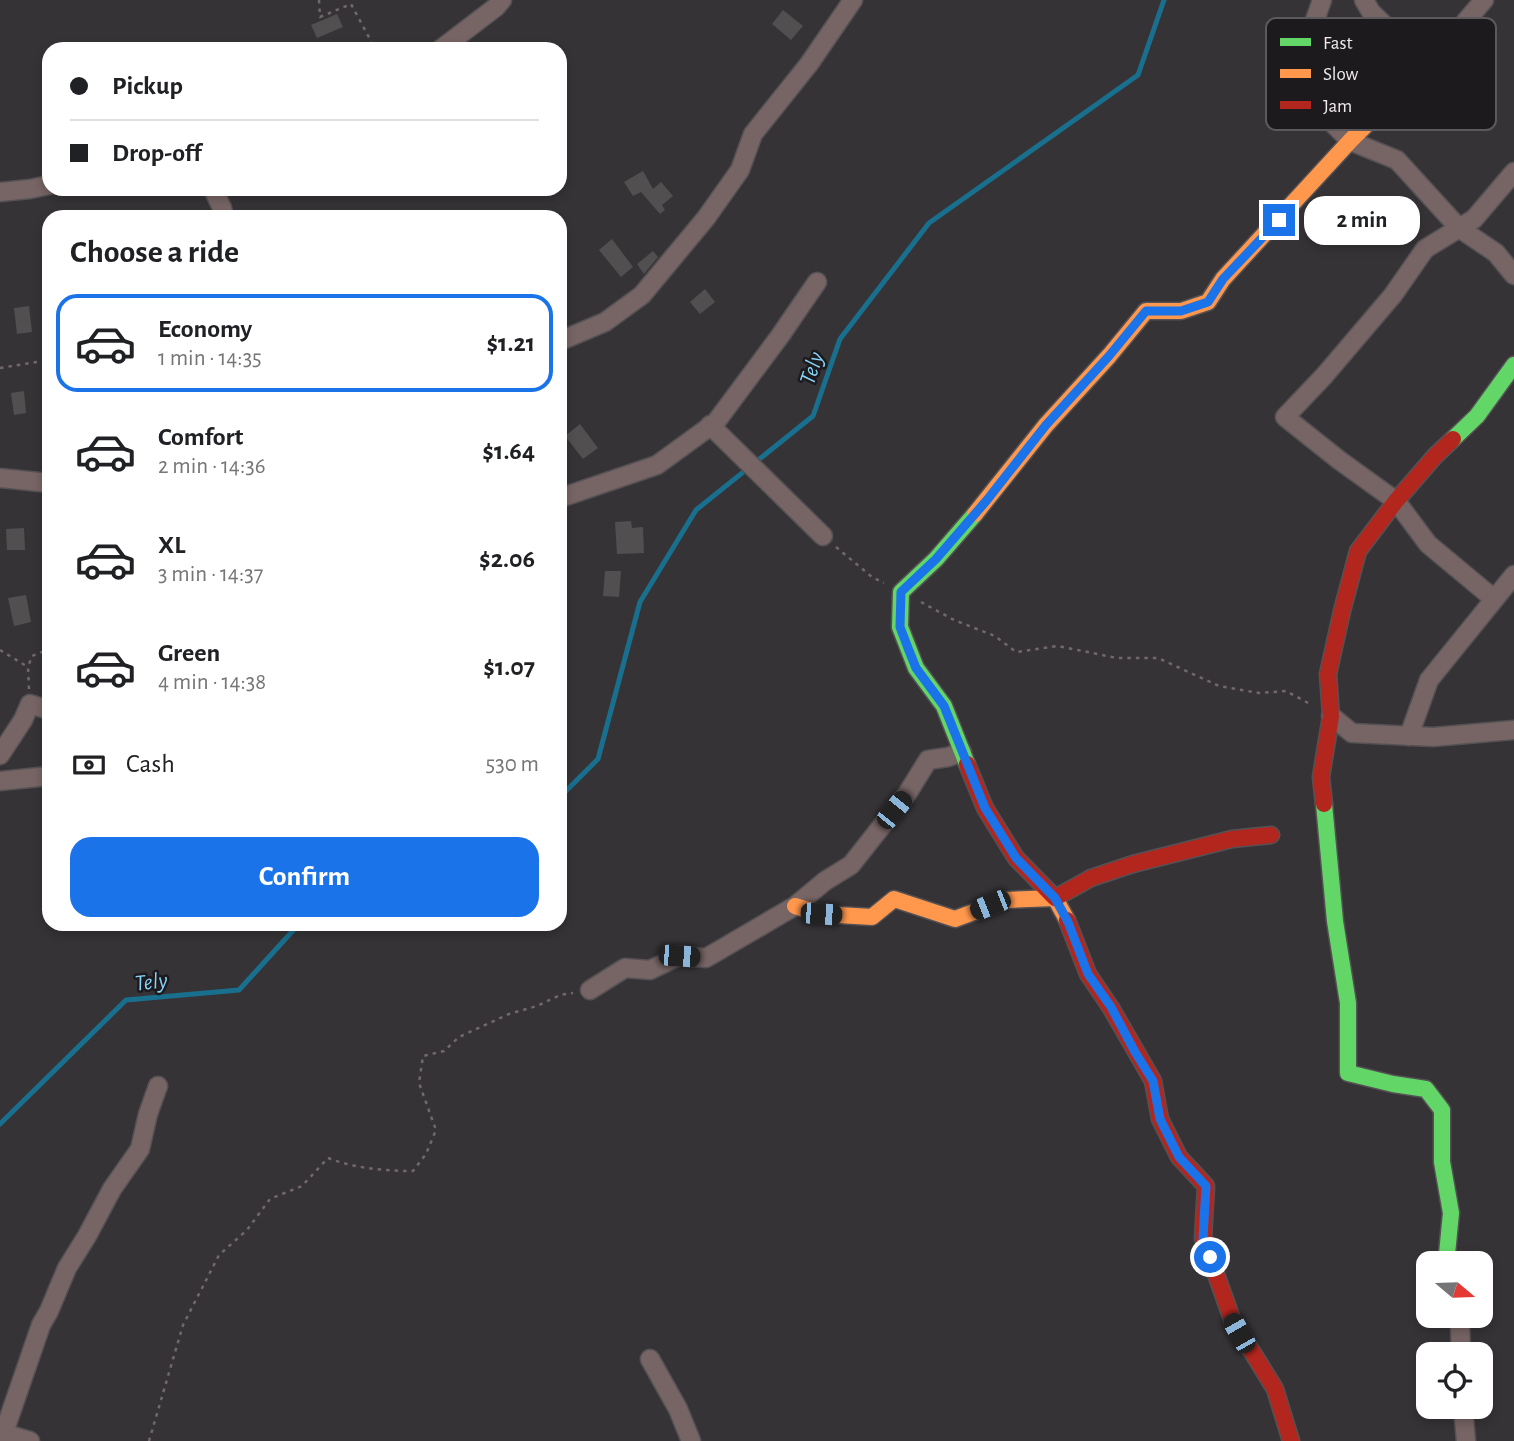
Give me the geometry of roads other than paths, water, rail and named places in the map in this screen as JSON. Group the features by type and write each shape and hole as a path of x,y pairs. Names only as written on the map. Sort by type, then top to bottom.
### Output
{"street":[{"path":"450,42 502,0"},
{"path":"567,338 604,322 642,295 706,218 740,170 753,134 809,64 853,0"},
{"path":"1316,18 1322,0"},
{"path":"1364,0 1377,18"},
{"path":"1469,18 1484,0"},
{"path":"1339,130 1350,141 1397,160 1459,228 1496,253 1514,275"},
{"path":"1291,1441 1275,1389 1231,1319 1203,1238 1206,1186 1179,1157 1160,1119 1153,1081 1111,1007 1088,974 1068,922 1055,898 1016,858 985,808 944,706 916,668 900,627 901,592 936,559 1046,425 1146,311 1181,311 1208,302 1223,279 1361,130"},
{"path":"1494,599 1428,544 1396,501 1339,460 1285,416 1324,376 1393,295 1425,248 1474,219 1514,172"},
{"path":"0,192 42,186"},
{"path":"567,496 657,465 716,422 817,282"},
{"path":"1447,1251 1451,1213 1442,1162 1442,1110 1426,1088 1392,1084 1349,1073 1348,1003 1335,922 1321,777 1331,716 1328,674 1358,551 1435,456 1477,416 1514,365"},
{"path":"710,425 823,536"},
{"path":"0,478 42,482"},
{"path":"1409,736 1429,680 1514,575"},
{"path":"0,755 30,704 42,708"},
{"path":"1331,716 1352,733 1433,737 1514,730"},
{"path":"590,990 625,968 650,970 679,956 706,958 795,906 825,881 851,866 907,794 928,760 962,752"},
{"path":"0,781 42,777"},
{"path":"795,906 821,914 872,917 894,898 955,919 1006,900 1055,898 1091,878 1133,864 1232,839 1271,835"},
{"path":"30,1441 1,1435 41,1325 66,1268 112,1189 141,1149 148,1114 158,1086"},
{"path":"650,1359 678,1409 691,1441"},
{"path":"1464,1419 1466,1441"}],"waterway":[{"name":"Tely","path":"567,790 598,759 640,602 696,510 813,416 840,339 929,223 1138,75 1164,0"},
{"name":"Tely","path":"0,1124 126,1000 239,990 293,931"}]}
